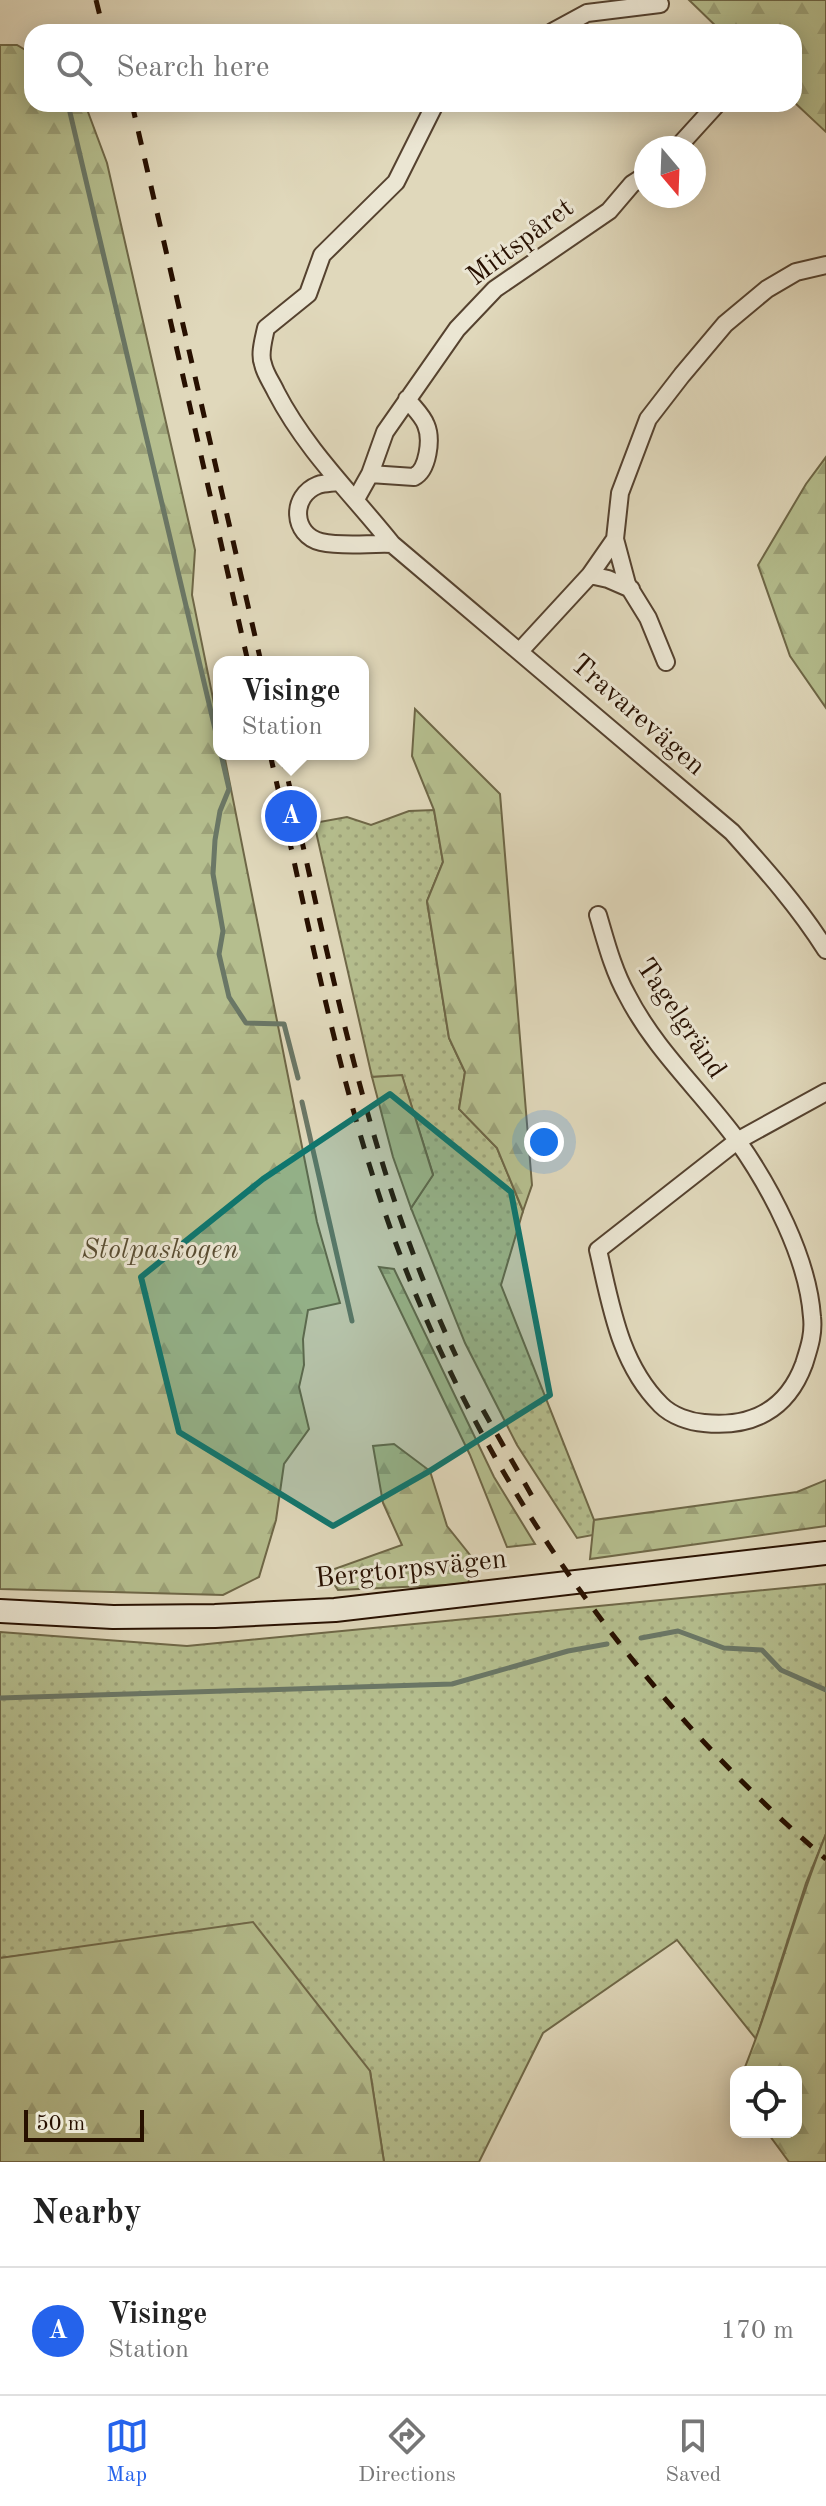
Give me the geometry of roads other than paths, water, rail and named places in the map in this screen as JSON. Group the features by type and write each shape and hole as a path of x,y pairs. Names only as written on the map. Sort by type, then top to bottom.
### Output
{"main road":[{"name":"Bergtorpsvägen","path":"0,1611 127,1617 335,1610 826,1553"}],"street":[{"path":"567,24 587,13 660,4"},
{"name":"Travarevägen","path":"431,112 396,182 322,255 308,294 266,328 261,362 288,414 337,482 356,499 392,544 732,832 771,874 826,950"},
{"path":"688,136 710,112"},
{"name":"Mittspåret","path":"356,499 370,474 385,432 457,329 495,289 609,211 634,183"},
{"path":"666,662 648,618 631,589 615,539 620,493 648,419 725,324 767,289 796,272 826,265"},
{"path":"370,474 414,477 426,464 429,435 426,423 407,399"},
{"path":"337,482 315,486 305,495 297,514 303,531 321,542 392,544"},
{"path":"520,651 590,575 615,539"},
{"path":"590,575 631,589"},
{"name":"Tagelgränd","path":"598,915 612,962 627,996 673,1065 737,1141"},
{"path":"737,1141 782,1217 806,1276 813,1319 811,1343 798,1380 783,1402 757,1418 726,1425 690,1422 663,1408 625,1354 598,1250 737,1141 826,1092"}],"waterway":[{"path":"70,112 213,720"},
{"path":"222,760 229,789 220,811 213,874 223,931 219,954 229,997 246,1023 284,1024 298,1078"},
{"path":"302,1102 352,1321"},
{"path":"641,1638 678,1631 724,1648 762,1650 781,1670 826,1690"},
{"path":"0,1698 452,1684 568,1651 607,1644"}],"railway":[{"path":"96,0 102,24"},
{"path":"134,112 260,656"},
{"path":"170,319 247,656"},
{"path":"271,760 332,1029 361,1138 413,1288 454,1380 502,1470 556,1556 616,1639 681,1717 751,1790 826,1859"},
{"path":"283,760 334,984 374,1135 425,1284 456,1356"},
{"path":"483,1410 536,1503"}],"place":[{"name":"Visinge","path":"291,816"}],"park label":[{"name":"Stolpaskogen","path":"160,1251"}]}
